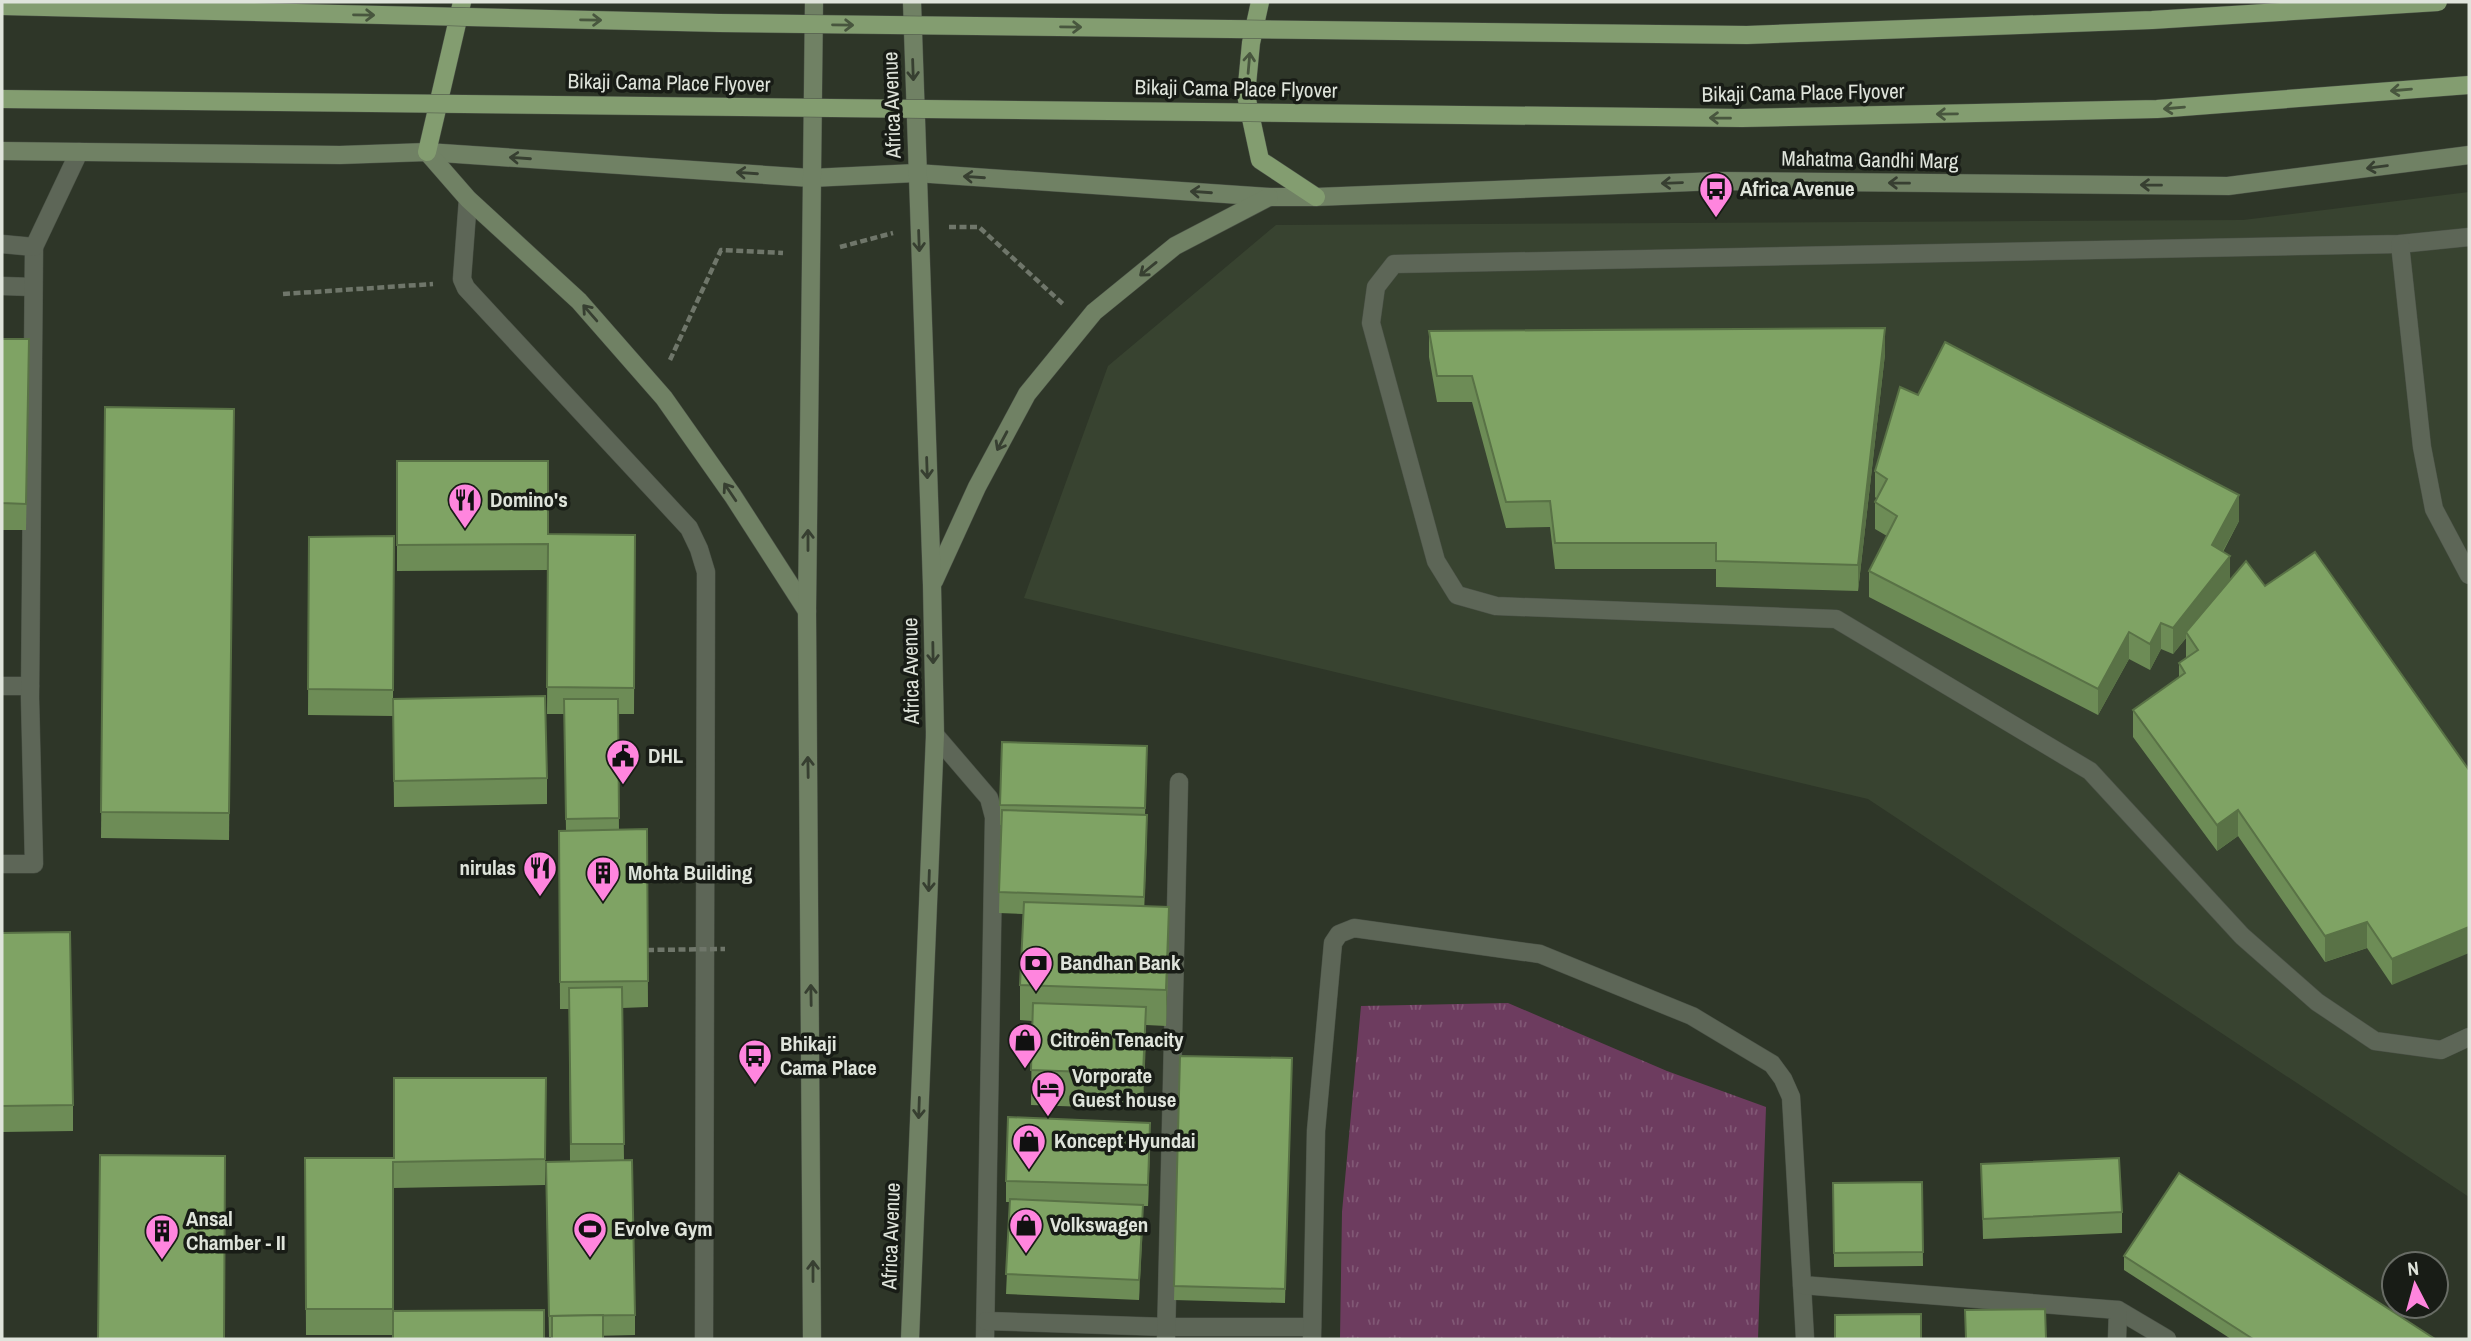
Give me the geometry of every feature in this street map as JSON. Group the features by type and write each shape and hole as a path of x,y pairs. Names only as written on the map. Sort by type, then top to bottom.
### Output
{"main road":[{"path":"462,2 426,152 468,199 579,301 656,389 733,496 807,611"},
{"path":"812,1339 807,611 814,2"},
{"name":"Africa Avenue","path":"909,1339 935,736 912,2"},
{"path":"1260,2 1251,43 1246,95 1260,160 1316,197"},
{"path":"2,6 719,23 1747,35 2152,20 2438,2"},
{"name":"Bikaji Cama Place Flyover","path":"2,99 1742,118 2157,109 2469,85"},
{"name":"Mahatma Gandhi Marg","path":"2,151 340,155 426,152 811,178 916,173 1269,197 1718,181 2228,186 2469,155"},
{"path":"932,585 977,487 1027,394 1094,312 1175,246 1269,197"}],"street":[{"path":"2,864 34,864 30,686 34,247 79,152"},
{"path":"468,199 462,279 466,289 689,528 706,572 704,1339"},
{"path":"2469,237 2400,244 1394,264 1376,288 1371,323 1436,561 1457,595 1496,606 1836,619 2090,771 2242,936 2318,1002 2375,1041 2441,1050 2469,1037"},
{"path":"2,244 34,247"},
{"path":"2400,244 2422,447 2434,509 2469,575"},
{"path":"2,286 33,287"},
{"path":"2,686 30,686"},
{"path":"935,736 989,798 994,817 985,1339"},
{"path":"1166,1333 1180,782"},
{"path":"986,1321 1166,1333 1312,1333 1315,1131 1333,943 1339,934 1354,928 1540,954 1692,1016 1772,1064 1791,1097 1805,1339"},
{"path":"1802,1285 2118,1310 2167,1339"},
{"path":"2118,1310 2118,1339"}],"path":[{"path":"656,389 721,250 810,254 918,227 979,227 1085,323"},
{"path":"283,295 433,284"},
{"path":"647,950 725,949"}],"shaded area":[{"path":"2469,192 2469,1197 1868,799 1024,598 1108,366 1276,225 2243,220"}],"green space":[{"path":"1508,1003 1667,1071 1766,1107 1758,1339 1340,1339 1342,1212 1361,1006"}],"building":[{"path":"1885,328 1858,565 1716,561 1716,543 1555,543 1550,501 1506,502 1472,376 1437,376 1429,331"},
{"path":"2,339 29,339 26,504 2,503"},
{"path":"1945,342 2239,495 2212,545 2230,556 2173,628 2161,623 2150,644 2129,632 2098,689 1869,571 1897,516 1875,502 1887,479 1875,471 1900,387 1918,395"},
{"path":"105,407 234,409 229,813 101,812"},
{"path":"397,461 548,461 548,534 635,535 634,688 547,687 548,544 397,545"},
{"path":"394,536 393,690 308,689 309,537"},
{"path":"2315,552 2469,770 2469,927 2392,959 2367,922 2325,936 2238,810 2217,825 2133,710 2185,673 2179,663 2198,650 2186,632 2246,561 2265,586"},
{"path":"545,696 547,778 394,781 393,699"},
{"path":"564,699 618,699 619,818 566,819"},
{"path":"1002,742 1147,746 1145,808 1000,805"},
{"path":"1002,810 1147,815 1144,897 999,892"},
{"name":"Mohta Building","path":"647,829 648,981 560,982 559,831"},
{"path":"1024,902 1169,907 1166,990 1020,985"},
{"path":"70,932 73,1105 2,1106 2,933"},
{"path":"622,987 624,1144 571,1144 569,988"},
{"path":"1033,1003 1146,1007 1143,1074 1031,1070"},
{"path":"1180,1056 1292,1058 1285,1289 1174,1286"},
{"path":"394,1078 546,1078 545,1159 393,1162 393,1309 306,1309 305,1158 394,1158"},
{"path":"1008,1117 1150,1123 1148,1185 1006,1181"},
{"name":"Ansal Chamber - II","path":"100,1155 225,1156 224,1339 98,1339"},
{"path":"2119,1158 2122,1212 1983,1219 1981,1164"},
{"name":"Evolve Gym","path":"632,1160 635,1315 549,1316 546,1162"},
{"path":"2179,1173 2380,1303 2380,1320 2406,1320 2435,1339 2253,1339 2124,1256"},
{"path":"1922,1182 1923,1252 1834,1253 1833,1183"},
{"path":"1010,1199 1143,1205 1139,1280 1006,1274"},
{"path":"2045,1309 2046,1339 1966,1339 1965,1310"},
{"path":"544,1310 544,1339 393,1339 393,1311"},
{"path":"1921,1314 1921,1339 1835,1339 1835,1315"},
{"path":"603,1315 603,1339 552,1339 552,1316"}],"place":[{"name":"Africa Avenue","path":"1716,219"},
{"name":"Domino's","path":"465,530"},
{"name":"DHL","path":"623,786"},
{"name":"nirulas","path":"540,898"},
{"name":"Mohta Building","path":"603,903"},
{"name":"Bandhan Bank","path":"1036,993"},
{"name":"Citroën Tenacity","path":"1025,1070"},
{"name":"Bhikaji Cama Place","path":"755,1086"},
{"name":"Vorporate Guest house","path":"1048,1118"},
{"name":"Koncept Hyundai","path":"1029,1171"},
{"name":"Volkswagen","path":"1026,1255"},
{"name":"Evolve Gym","path":"590,1259"},
{"name":"Ansal Chamber - II","path":"162,1261"}]}
